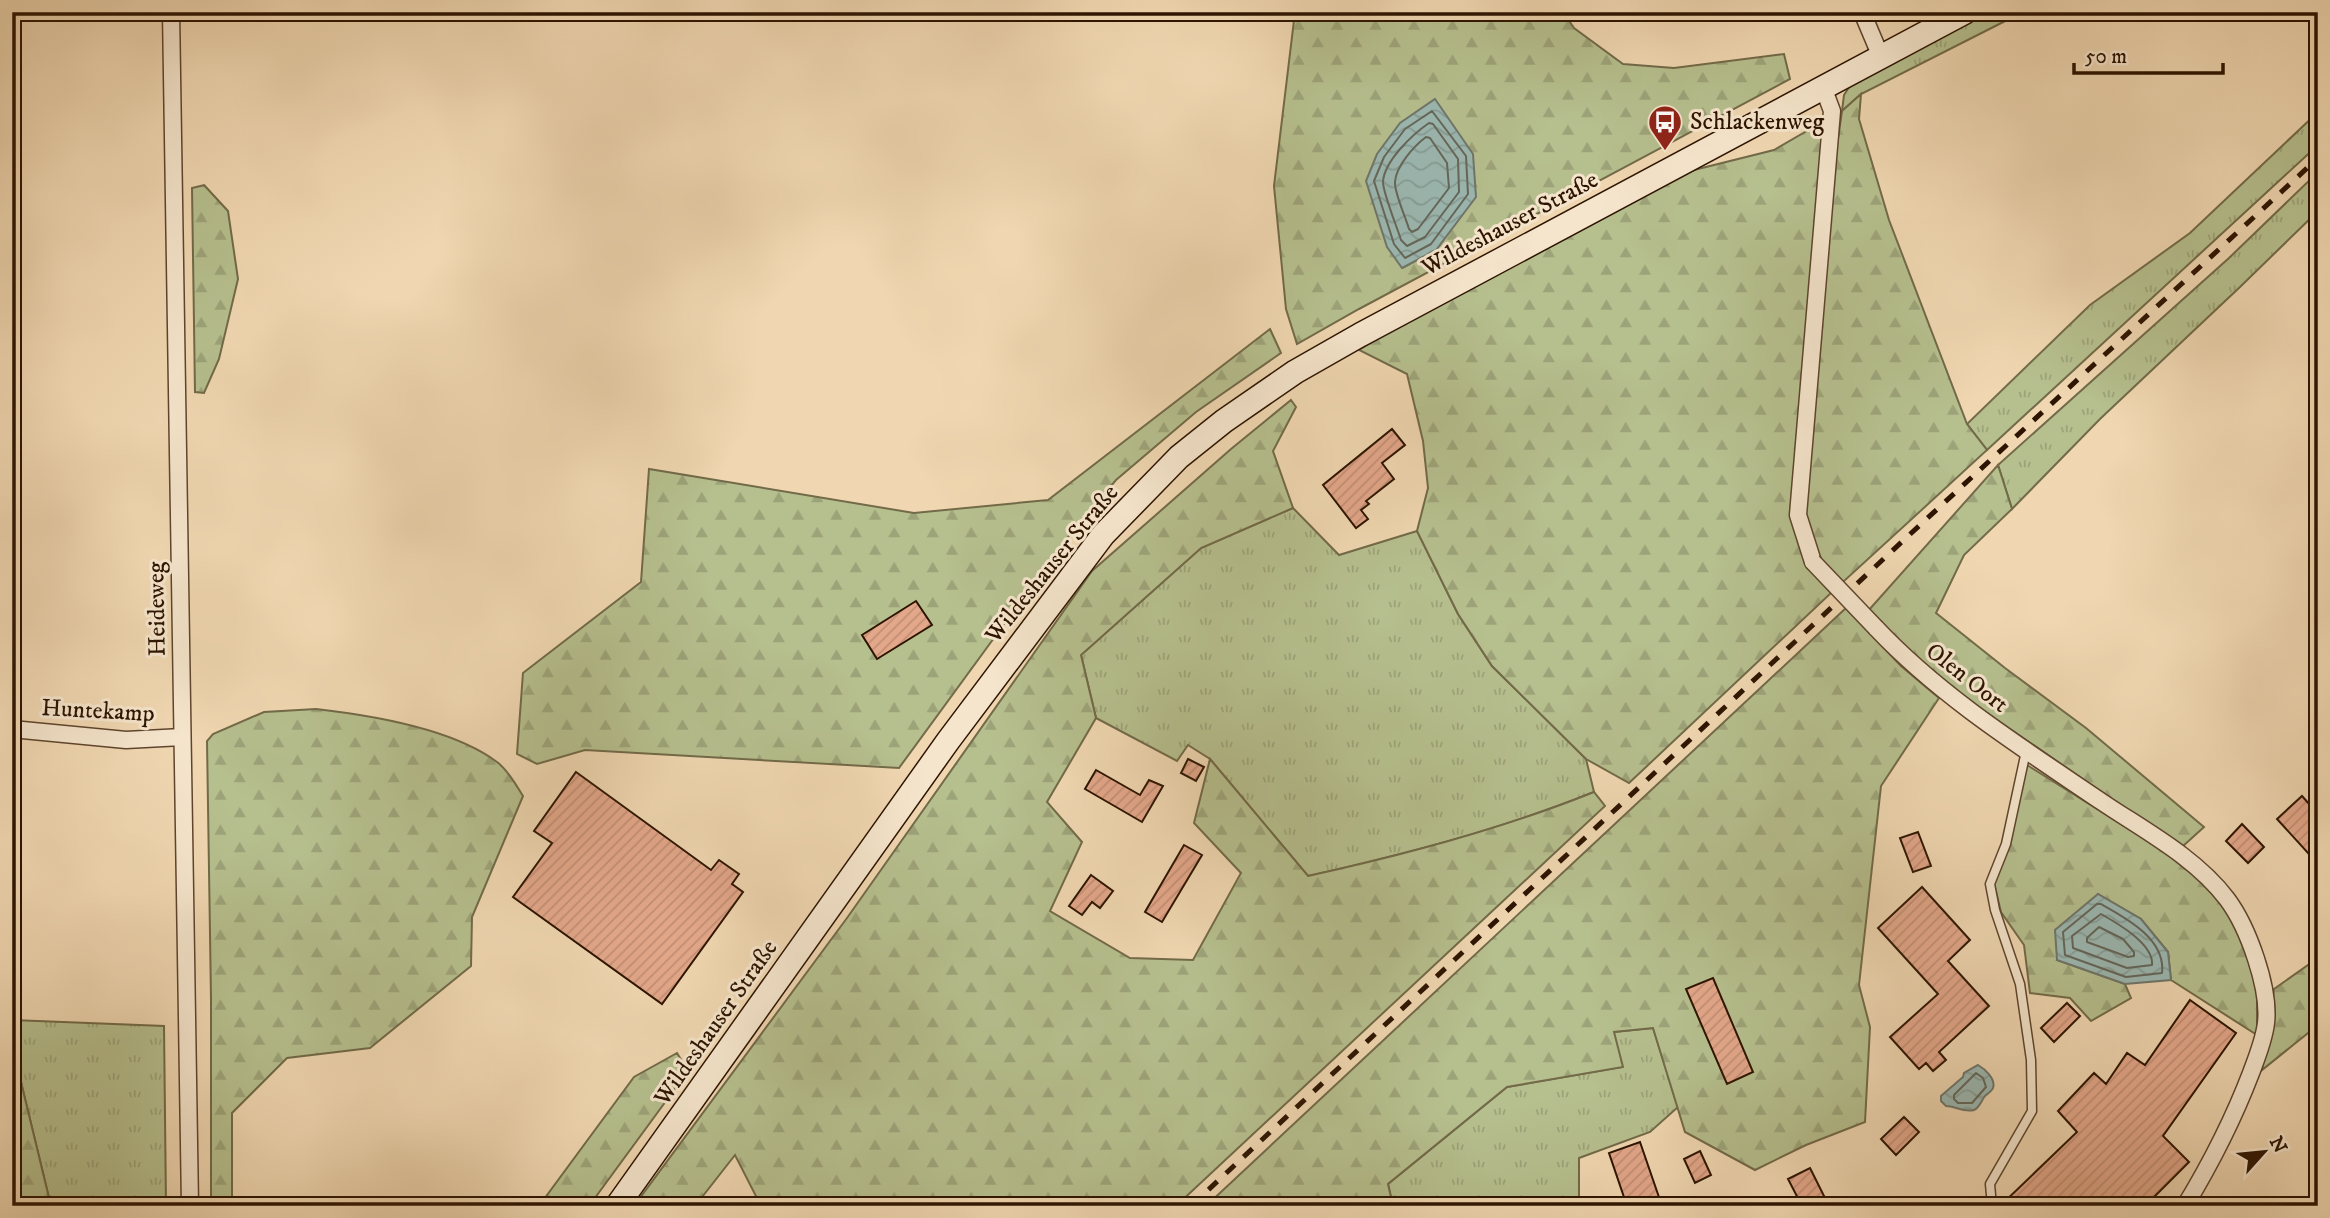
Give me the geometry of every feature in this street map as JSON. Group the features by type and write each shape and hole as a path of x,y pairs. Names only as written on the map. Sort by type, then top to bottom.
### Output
{"main road":[{"name":"Wildeshauser Straße","path":"617,1206 948,741 1080,564 1128,509 1179,457 1223,421 1294,372 1965,12"}],"street":[{"name":"Heideweg","path":"171,12 190,1206"},
{"path":"1862,12 1881,57"},
{"name":"Olen Oort","path":"1823,87 1832,111 1798,515 1813,562 1906,660 2026,751 2195,865 2227,899 2251,948 2264,989 2267,1022 2240,1102 2186,1206"},
{"name":"Huntekamp","path":"12,729 126,740 182,737"}],"lane":[{"path":"1992,1206 1990,1184 2032,1111 2031,1060 2020,984 1995,909 1990,884 2006,844 2026,751"}],"green space":[{"path":"1295,12 1563,12 1574,28 1623,64 1674,68 1784,54 1790,79 1297,344 1286,309 1274,186","holes":["1475,197 1436,250 1402,268"]},
{"path":"1986,12 2023,12 1861,94 1842,111 1844,95 1851,84"},
{"path":"1861,94 1859,119 1889,220 1967,424 1987,450 1843,582 1820,560 1805,514 1836,152 1842,111"},
{"path":"2318,112 2318,145 1987,450 1967,424 2090,305 2190,233"},
{"path":"1824,121 1790,516 1806,564 1831,593 1629,783 1586,759 1492,666 1458,614 1417,531 1428,488 1423,441 1407,374 1359,350 1399,325 1690,171 1774,150"},
{"path":"2318,172 2318,211 2100,419 2012,509 1998,465 2229,258"},
{"path":"204,185 228,211 238,279 219,359 204,393 195,392 192,188"},
{"path":"1270,329 1281,353 1196,412 1116,480 1067,538 899,768 585,750 537,764 517,754 523,673 641,582 649,469 914,513 1048,500"},
{"path":"1291,400 1296,407 1273,451 1293,508 1201,548 1081,655 1096,718 1047,802 1082,842 1050,911 1130,958 1193,960 1241,873 1194,823 1210,759 1308,876 1453,840 1594,792 1605,806 1176,1206 761,1206 735,1155 695,1206 634,1206 847,918 1092,571"},
{"path":"1998,465 2012,509 1964,555 1936,613 2086,728 2204,827 2182,847 1943,683 1868,611"},
{"path":"1293,508 1339,555 1417,531 1458,614 1492,666 1586,759 1594,792 1453,840 1308,876 1210,759 1188,745 1177,761 1096,718 1081,655 1201,548"},
{"path":"1846,608 1901,666 1939,698 1881,786 1859,985 1870,1027 1865,1122 1806,1145 1755,1170 1685,1132 1653,1028 1614,1032 1623,1067 1507,1087 1388,1184 1393,1206 1206,1206"},
{"path":"316,709 410,725 458,741 479,750 501,765 523,796 472,917 471,966 370,1048 287,1058 232,1113 232,1206 211,1206 207,741 213,734 264,712"},
{"path":"2027,765 2191,870 2222,904 2237,926 2257,984 2257,1035 2171,980 2168,952 2141,919 2098,894 2057,960 2125,984 2131,998 2091,1021 2070,998 2030,993 2024,945 2001,912 1994,883"},
{"path":"2318,958 2318,1025 2262,1070 2274,989"},
{"path":"12,1020 164,1026 166,1206 51,1206 12,1045"},
{"path":"1653,1028 1678,1107 1650,1132 1579,1158 1579,1206 1393,1206 1388,1184 1507,1087 1622,1067 1613,1032"},
{"path":"12,1045 51,1206 12,1206"},
{"path":"677,1053 688,1071 589,1206 539,1206 634,1077"}],"water":[{"path":"1435,99 1473,154 1476,197 1436,250 1402,268 1387,247 1366,181 1377,154 1400,123"},
{"path":"2098,894 2141,919 2168,952 2171,980 2125,984 2057,960 2055,930"},
{"path":"1978,1065 1991,1078 1994,1085 1992,1090 1974,1110 1946,1106 1941,1101 1941,1096 1963,1077 1964,1073"}],"building":[{"path":"1392,429 1405,445 1382,463 1394,479 1366,501 1369,504 1361,510 1368,519 1356,528 1323,485"},
{"path":"916,601 932,625 877,659 862,635"},
{"path":"1188,759 1204,767 1196,781 1181,773"},
{"path":"1096,770 1140,795 1149,780 1163,786 1142,822 1085,789"},
{"path":"576,772 711,870 719,860 739,874 732,884 743,892 662,1004 513,897 552,843 534,831"},
{"path":"2302,796 2318,814 2318,864 2277,819"},
{"path":"2242,824 2264,847 2248,863 2226,841"},
{"path":"1918,832 1931,866 1913,872 1900,838"},
{"path":"1184,845 1202,855 1162,922 1145,912"},
{"path":"1091,875 1113,891 1100,908 1092,902 1082,915 1069,906"},
{"path":"1922,887 1970,940 1948,961 1989,1006 1939,1052 1946,1060 1933,1071 1926,1063 1919,1069 1890,1037 1938,994 1878,928"},
{"path":"1713,978 1753,1072 1727,1084 1686,989"},
{"path":"2190,1000 2236,1033 2163,1136 2189,1162 2148,1203 2144,1199 2138,1206 2000,1206 2077,1132 2058,1111 2094,1073 2106,1084 2127,1053 2145,1065"},
{"path":"2067,1003 2080,1016 2054,1042 2041,1028"},
{"path":"1904,1117 1919,1132 1896,1155 1881,1139"},
{"path":"1640,1142 1662,1206 1627,1206 1609,1153"},
{"path":"1700,1151 1711,1175 1695,1183 1684,1159"},
{"path":"1810,1168 1829,1206 1802,1206 1788,1179"}],"railway":[{"path":"1191,1206 1907,537 2318,158"}],"place":[{"name":"Schlackenweg","path":"1665,152"}]}
